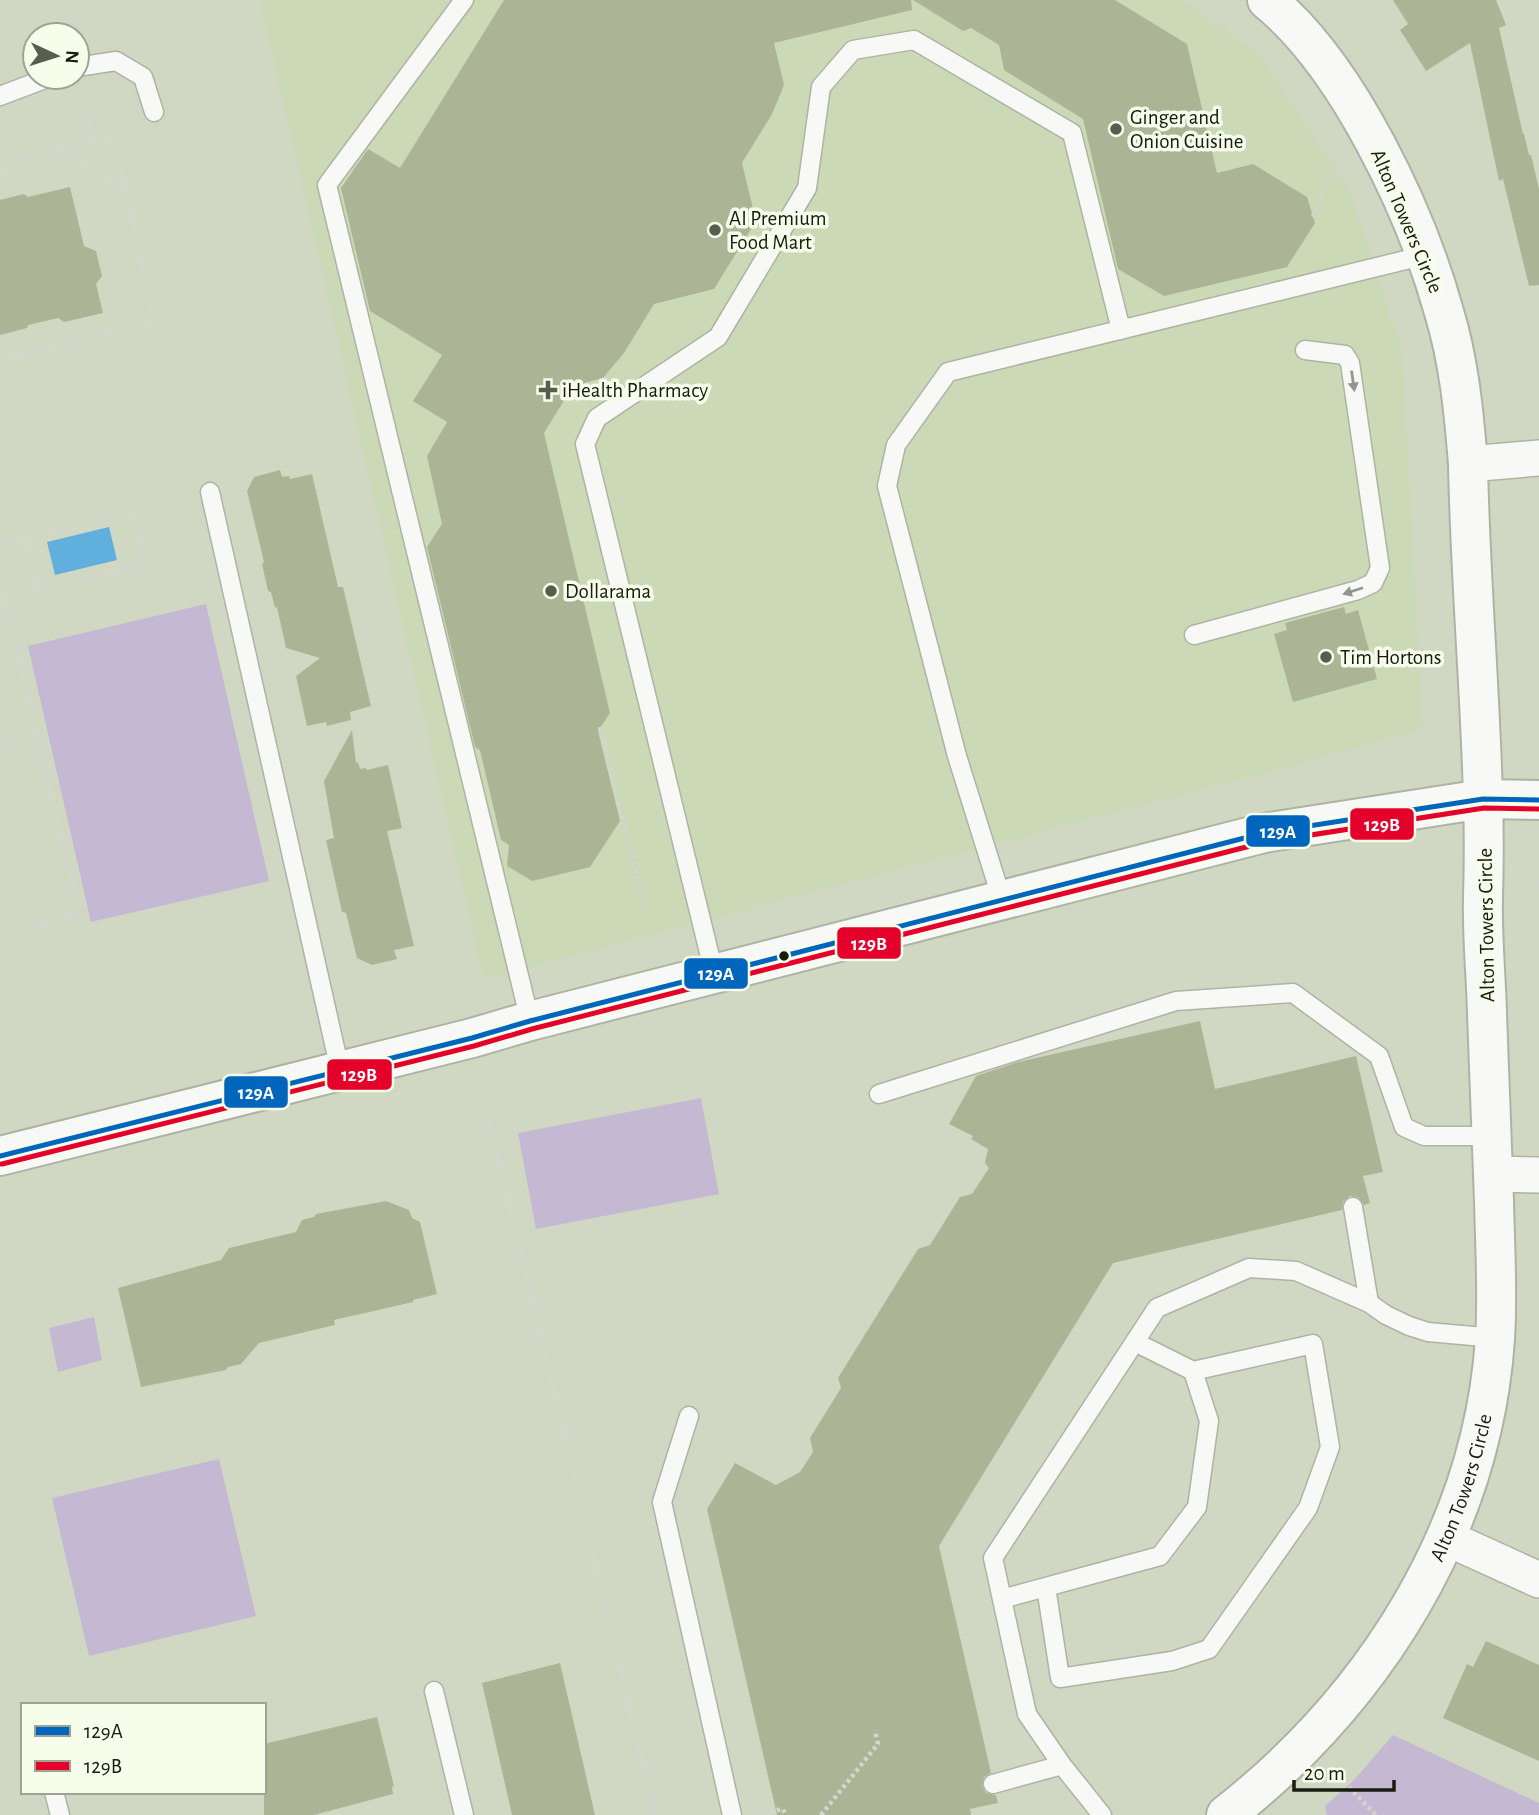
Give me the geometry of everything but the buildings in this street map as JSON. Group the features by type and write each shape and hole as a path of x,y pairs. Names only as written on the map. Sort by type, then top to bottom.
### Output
{"street":[{"name":"Alton Towers Circle","path":"1226,1815 1308,1743 1347,1699 1405,1618 1447,1538 1477,1450 1486,1413 1495,1338 1492,1136 1483,896 1483,799 1468,464 1455,356 1426,255 1390,173 1364,123 1281,4"},
{"path":"1468,464 1539,458"},
{"path":"0,1156 472,1038 1264,832 1483,799 1539,800"},
{"path":"1493,1174 1539,1175"},
{"path":"1447,1538 1539,1580"}],"lane":[{"path":"464,0 327,186 530,1021"},
{"path":"714,974 585,444 597,418 718,337 807,188 821,87 853,50 914,40 1072,133 1121,330"},
{"path":"91,69 116,61 143,76 154,112"},
{"path":"0,96 21,88"},
{"path":"1002,900 957,756 887,486 896,445 948,372 1426,255"},
{"path":"1194,635 1358,590 1373,583 1380,568 1350,363 1345,355 1305,350"},
{"path":"210,492 340,1070"},
{"path":"879,1094 1176,1001 1293,993 1378,1056 1404,1127 1424,1136 1492,1136"},
{"path":"1353,1207 1368,1303"},
{"path":"1102,1815 1062,1765 1027,1714 993,1558 1157,1308 1249,1268 1296,1271 1368,1303 1386,1315 1428,1332 1495,1338"},
{"path":"1046,1587 1060,1678 1172,1661 1209,1648 1308,1508 1330,1447 1313,1344 1193,1371 1135,1342"},
{"path":"1002,1599 1160,1556 1197,1507 1209,1421 1193,1371"},
{"path":"689,1416 662,1502 732,1815"},
{"path":"434,1691 464,1815"},
{"path":"993,1784 1062,1765"},
{"path":"55,1794 60,1815"}],"path":[{"path":"61,12 64,21"},
{"path":"82,91 94,141"},
{"path":"0,182 11,160 114,137 155,323 0,359"},
{"path":"58,149 126,188"},
{"path":"1313,217 1333,165"},
{"path":"0,545 134,512 146,564 37,590 25,539"},
{"path":"0,578 80,914 0,934"},
{"path":"600,727 644,907"},
{"path":"0,746 38,737"},
{"path":"490,1124 655,1815"},
{"path":"821,1815 878,1744 874,1730"},
{"path":"1308,1743 1376,1815"},
{"path":"751,1815 783,1809 785,1815"}],"shaded area":[{"path":"260,0 1182,0 1258,53 1349,189 1402,352 1423,729 484,979"},
{"path":"206,604 269,881 91,922 28,646"},
{"path":"701,1098 719,1194 536,1229 518,1133"},
{"path":"94,1317 102,1360 58,1372 49,1328"},
{"path":"219,1459 256,1616 89,1656 52,1498"},
{"path":"1393,1735 1539,1803 1539,1815 1327,1815 1325,1806 1354,1780"}],"water":[{"path":"109,527 117,560 55,575 47,542"}],"transit line":[{"name":"129A","path":"0,1156 472,1038 1264,833 1483,799 1539,800"},
{"name":"129B","path":"2,1164 474,1046 1266,842 1484,808 1539,809"}],"place":[{"name":"Ginger and Onion Cuisine","path":"1116,129"},
{"name":"AI Premium Food Mart","path":"715,230"},
{"name":"iHealth Pharmacy","path":"548,390"},
{"name":"Dollarama","path":"551,591"},
{"name":"Tim Hortons","path":"1326,657"}]}
